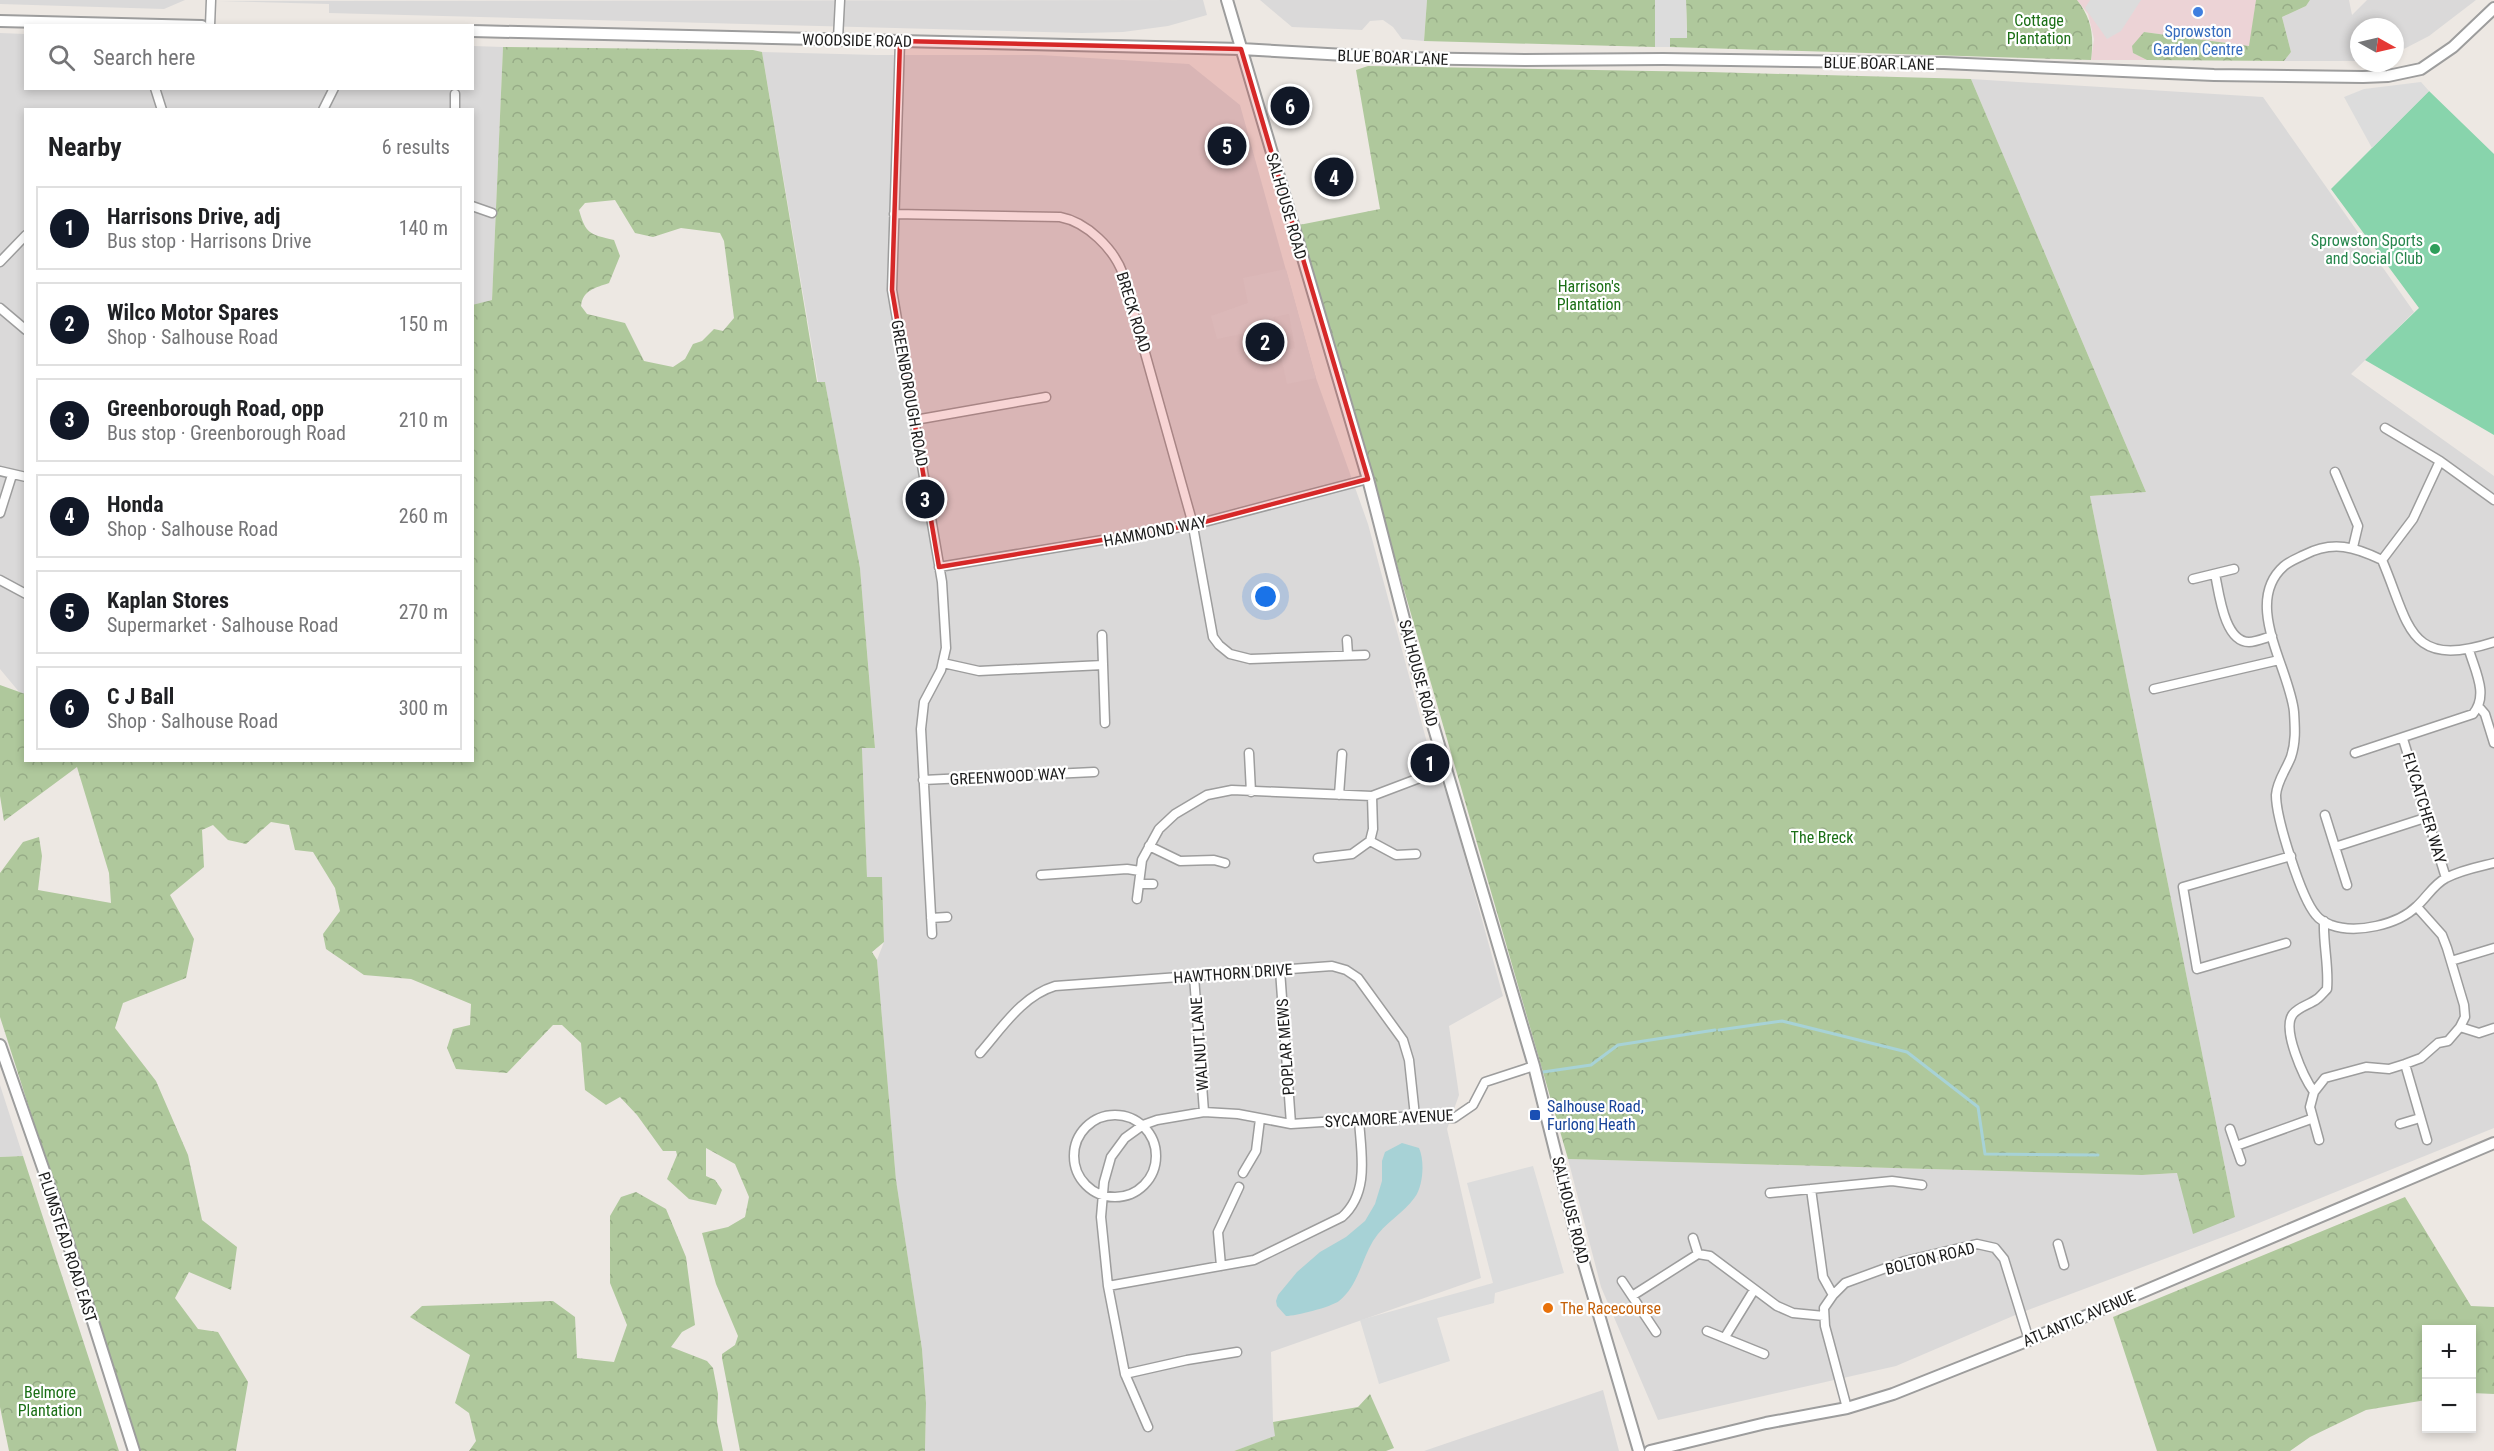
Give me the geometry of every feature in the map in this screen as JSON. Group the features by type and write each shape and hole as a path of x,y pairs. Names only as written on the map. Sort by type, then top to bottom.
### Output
{"street":[{"path":"210,24 211,0"},
{"path":"838,39 840,0"},
{"name":"SALHOUSE ROAD","path":"1227,0 1368,479 1420,681 1534,1066 1579,1247 1639,1451"},
{"name":"BLUE BOAR LANE","path":"1241,49 1398,58 1944,63 2214,75 2388,76 2421,69 2434,61 2453,47 2494,8"},
{"path":"0,21 112,24"},
{"name":"WOODSIDE ROAD","path":"474,31 1241,49"},
{"name":"GREENBOROUGH ROAD","path":"900,41 892,290 942,582 945,637 944,663 928,690 922,715 923,780 932,934"},
{"path":"156,90 161,108"},
{"path":"324,108 333,90"},
{"path":"455,94 455,108"},
{"path":"474,210 492,213"},
{"name":"BRECK ROAD","path":"894,214 1060,217 1083,225 1113,254 1119,262 1130,297 1193,525 1213,637 1230,654 1250,659 1347,655"},
{"path":"0,262 24,237"},
{"path":"0,308 24,328"},
{"path":"915,420 1046,397"},
{"path":"2385,428 2440,461 2494,501"},
{"path":"2382,560 2414,519 2440,461"},
{"path":"0,471 24,477"},
{"path":"2335,472 2358,526 2354,547"},
{"path":"0,513 12,475"},
{"name":"HAMMOND WAY","path":"939,567 1193,525 1368,479"},
{"path":"2494,642 2469,650 2450,652 2428,647 2410,632 2382,560 2354,547 2337,547 2309,553 2285,565 2275,576 2268,594 2267,619 2293,706 2296,735 2291,757 2281,775 2276,794 2278,813 2306,898 2316,916 2333,926 2360,928 2391,921 2417,907 2438,883 2446,878 2494,863"},
{"path":"2193,579 2234,569"},
{"path":"2215,574 2227,624 2234,634 2250,642 2272,636"},
{"path":"0,580 24,593"},
{"path":"1102,635 1105,723"},
{"path":"1347,640 1347,655 1365,655"},
{"path":"2469,650 2482,694 2479,707 2485,714 2494,743"},
{"path":"2154,689 2279,660"},
{"path":"944,663 978,671 1103,665"},
{"name":"FLYCATCHER WAY","path":"2355,753 2473,714 2479,707"},
{"name":"FLYCATCHER WAY","path":"2403,738 2446,878"},
{"path":"1249,753 1251,792"},
{"path":"1339,795 1342,754"},
{"path":"1137,899 1140,871 1149,846 1159,829 1190,803 1207,795 1220,792 1251,792 1372,796 1446,768"},
{"name":"GREENWOOD WAY","path":"923,780 1094,772"},
{"path":"1318,858 1352,854 1370,841 1373,829 1372,796"},
{"path":"2325,815 2347,885"},
{"path":"2335,847 2428,817"},
{"path":"1370,841 1396,855 1416,854"},
{"path":"1149,846 1180,861 1214,860 1225,863"},
{"path":"2286,944 2197,969 2183,887 2291,856"},
{"path":"1041,875 1140,871"},
{"path":"1139,884 1153,884"},
{"path":"2319,1140 2311,1119 2310,1107 2314,1092 2325,1078 2366,1067 2389,1069 2421,1058 2438,1043 2448,1041 2465,1017 2464,1005 2442,935 2417,907"},
{"path":"931,918 947,917"},
{"path":"2314,1092 2304,1078 2289,1028 2291,1016 2299,1008 2317,999 2327,989 2329,968 2324,936 2325,921"},
{"path":"2451,961 2494,948"},
{"name":"HAWTHORN DRIVE","path":"980,1053 1027,1000 1046,988 1064,984 1332,966 1346,970 1358,978 1407,1049 1415,1116"},
{"name":"POPLAR MEWS","path":"1280,970 1291,1124"},
{"name":"WALNUT LANE","path":"1194,976 1204,1112"},
{"path":"2460,1027 2479,1033 2494,1028"},
{"name":"PLUMSTEAD ROAD EAST","path":"0,1045 57,1208 134,1451"},
{"path":"2405,1064 2427,1140"},
{"name":"SYCAMORE AVENUE","path":"1148,1427 1125,1374 1108,1286 1101,1217 1102,1195 1111,1156 1125,1138 1143,1125 1174,1116 1204,1112 1238,1114 1291,1124 1415,1116 1454,1118 1473,1105 1485,1082 1534,1066"},
{"path":"1112,1115 1129,1117 1143,1125 1153,1139 1155,1165 1152,1173 1135,1191 1119,1197 1102,1195 1087,1186 1077,1171 1074,1154 1079,1137 1090,1124 1112,1115"},
{"path":"2400,1124 2420,1118"},
{"path":"1243,1173 1256,1151 1260,1119"},
{"path":"2236,1146 2311,1119"},
{"path":"1108,1286 1254,1260 1330,1224 1352,1208 1359,1190 1362,1175 1359,1120"},
{"path":"2230,1129 2241,1161"},
{"name":"ATLANTIC AVENUE","path":"1650,1451 1766,1423 1847,1408 1942,1376 2494,1143"},
{"path":"1770,1193 1892,1181 1922,1185"},
{"path":"1221,1266 1218,1232 1239,1187"},
{"path":"1811,1189 1823,1277 1833,1294 1824,1308 1825,1326 1847,1408"},
{"path":"1693,1238 1698,1254"},
{"name":"BOLTON ROAD","path":"1833,1294 1845,1284 1905,1261 1977,1244 1995,1248 2004,1259 2029,1340"},
{"path":"2058,1244 2064,1265"},
{"path":"1632,1296 1698,1254 1710,1256 1777,1306 1793,1313 1824,1316"},
{"path":"1622,1281 1656,1332"},
{"path":"1725,1337 1754,1290"},
{"path":"1707,1331 1764,1354"},
{"path":"1125,1374 1186,1360 1238,1352"}],"highlighted area":[{"path":"900,41 1241,49 1368,479 1193,525 939,567 892,290"}],"shaded area":[{"path":"0,0 185,0 164,9 0,4"},
{"path":"1203,0 1207,15 1168,26 1123,32 1082,33 329,13 329,4 219,1"},
{"path":"1260,0 1427,0 1424,41 1402,39 1393,27 1383,20 1370,21 1362,30 1292,27"},
{"path":"1655,0 1686,0 1687,38 1670,38 1670,47 1655,47"},
{"path":"2077,0 2256,0 2250,46 2144,32 2133,53 2147,60 2091,60 2094,39 2088,14"},
{"path":"2090,0 2141,0 2121,31 2107,39 2085,8"},
{"path":"2310,0 2349,0 2352,15 2367,0 2476,0 2429,36 2404,49 2404,18 2350,18 2350,61 2284,61 2291,52 2282,17 2306,6"},
{"path":"0,33 24,34 24,90 474,90 474,46 503,47 492,300 474,305 474,108 24,108 24,694 20,693 0,669"},
{"path":"762,52 1040,55 1189,64 1240,105 1316,378 1368,524 1429,750 1449,800 1503,996 1449,1026 1459,1095 1447,1129 1481,1278 1271,1352 1273,1422 1276,1436 1234,1451 925,1451 926,1403 922,1349 896,1180 877,960 884,942 882,877 867,878 862,747 875,747 860,568 825,382 818,382"},
{"path":"1971,79 2263,97 2414,312 2351,374 2494,476 2494,1128 2239,1231 2020,1313 1896,1366 1658,1420 1601,1287 1568,1159 2142,1175 2178,1173 2235,1217 2090,496 2146,492"},
{"path":"2421,82 2429,91 2372,148 2344,97 2364,89"},
{"path":"1286,269 1316,378 1287,384 1280,352 1295,348 1289,314 1273,317 1275,327 1217,339 1211,316 1248,303 1243,278"},
{"path":"0,1085 23,1156 0,1157"},
{"path":"1533,1166 1564,1273 1495,1293 1494,1303 1437,1318 1450,1361 1379,1384 1360,1320 1493,1283 1467,1183"},
{"path":"1603,1390 1619,1451 1424,1451"}],"green space":[{"path":"1427,0 1655,0 1655,47 1424,41"},
{"name":"Cottage Plantation","path":"1686,0 2077,0 2091,28 2091,60 1670,47 1670,38 1687,37"},
{"path":"2256,0 2310,0 2306,6 2282,17 2291,52 2284,61 2147,60 2133,53 2132,46 2144,32 2249,46"},
{"path":"503,47 753,50 762,52 817,382 825,382 860,568 875,748 862,748 867,877 882,877 884,942 872,952 877,960 896,1180 922,1349 926,1403 925,1451 740,1451 722,1358 722,1354 735,1345 738,1336 716,1284 702,1233 728,1227 745,1217 749,1197 735,1164 706,1148 706,1176 715,1180 722,1190 716,1205 689,1199 667,1179 677,1155 676,1151 663,1151 637,1115 620,1097 606,1105 585,1090 581,1043 562,1025 553,1025 507,1073 456,1069 447,1048 453,1029 470,1025 471,1004 411,979 364,975 326,949 323,934 340,911 335,888 313,852 295,850 289,825 271,822 246,844 228,840 213,825 202,830 204,867 170,895 194,939 186,978 123,1003 115,1028 156,1081 188,1155 202,1220 237,1247 231,1290 189,1272 175,1298 198,1329 218,1332 248,1382 236,1451 139,1451 0,1017 0,873 23,842 39,837 42,856 38,890 111,903 109,873 77,767 4,821 0,796 0,685 24,694 24,762 474,762 474,304 492,300","holes":["615,200 635,233 653,237 681,228 720,233 724,241 734,318 723,331 714,329 702,341 693,344 685,359 673,367 644,361 625,323 587,314 581,306 587,293 609,283 620,256 614,240 590,232 584,224 579,210 585,203"]},
{"path":"1368,66 1971,79 2146,492 2090,496 2235,1217 2193,1234 2177,1173 2142,1175 1568,1159 1299,225 1380,209 1356,70"},
{"name":"Sprowston Sports and Social Club","path":"2429,91 2494,154 2494,435 2365,360 2419,308 2331,189"},
{"name":"Belmore Plantation","path":"23,1156 119,1451 9,1451 0,1407 0,1157"},
{"path":"636,1192 666,1209 686,1257 695,1325 682,1332 671,1347 707,1361 713,1368 718,1394 717,1422 723,1451 469,1451 476,1441 469,1413 455,1403 470,1355 410,1317 422,1306 553,1301 575,1317 577,1358 614,1362 627,1325 610,1283 610,1216 621,1197"},
{"path":"2405,1197 2471,1306 2494,1307 2494,1394 2476,1393 2476,1325 2422,1325 2422,1401 2366,1410 2310,1437 2290,1451 2157,1451 2113,1317"},
{"path":"1370,1394 1394,1448 1386,1451 1234,1451 1275,1436 1273,1422 1358,1407"}],"water":[{"path":"1402,1143 1419,1148 1421,1153 1421,1180 1415,1197 1378,1234 1351,1288 1339,1301 1313,1311 1286,1316 1277,1306 1278,1295 1297,1272 1320,1252 1346,1237 1365,1221 1375,1204 1382,1181 1382,1161 1385,1152"}],"waterway":[{"path":"1719,1030 1782,1021 1907,1052 1978,1107 1985,1154 2098,1155"},
{"path":"1543,1072 1591,1065 1618,1045 1715,1030"}],"place":[{"name":"Sprowston Garden Centre","path":"2198,12"},
{"name":"C J Ball","path":"1290,106"},
{"name":"Kaplan Stores","path":"1227,146"},
{"name":"Honda","path":"1334,177"},
{"name":"Sprowston Sports and Social Club","path":"2435,249"},
{"name":"Wilco Motor Spares","path":"1265,342"},
{"name":"Greenborough Road, opp","path":"925,499"},
{"name":"Harrisons Drive, adj","path":"1430,763"},
{"name":"Salhouse Road, Furlong Heath","path":"1535,1115"},
{"name":"The Racecourse","path":"1548,1308"}],"park label":[{"name":"Harrison's Plantation","path":"1589,295"},
{"name":"The Breck","path":"1822,837"}]}
